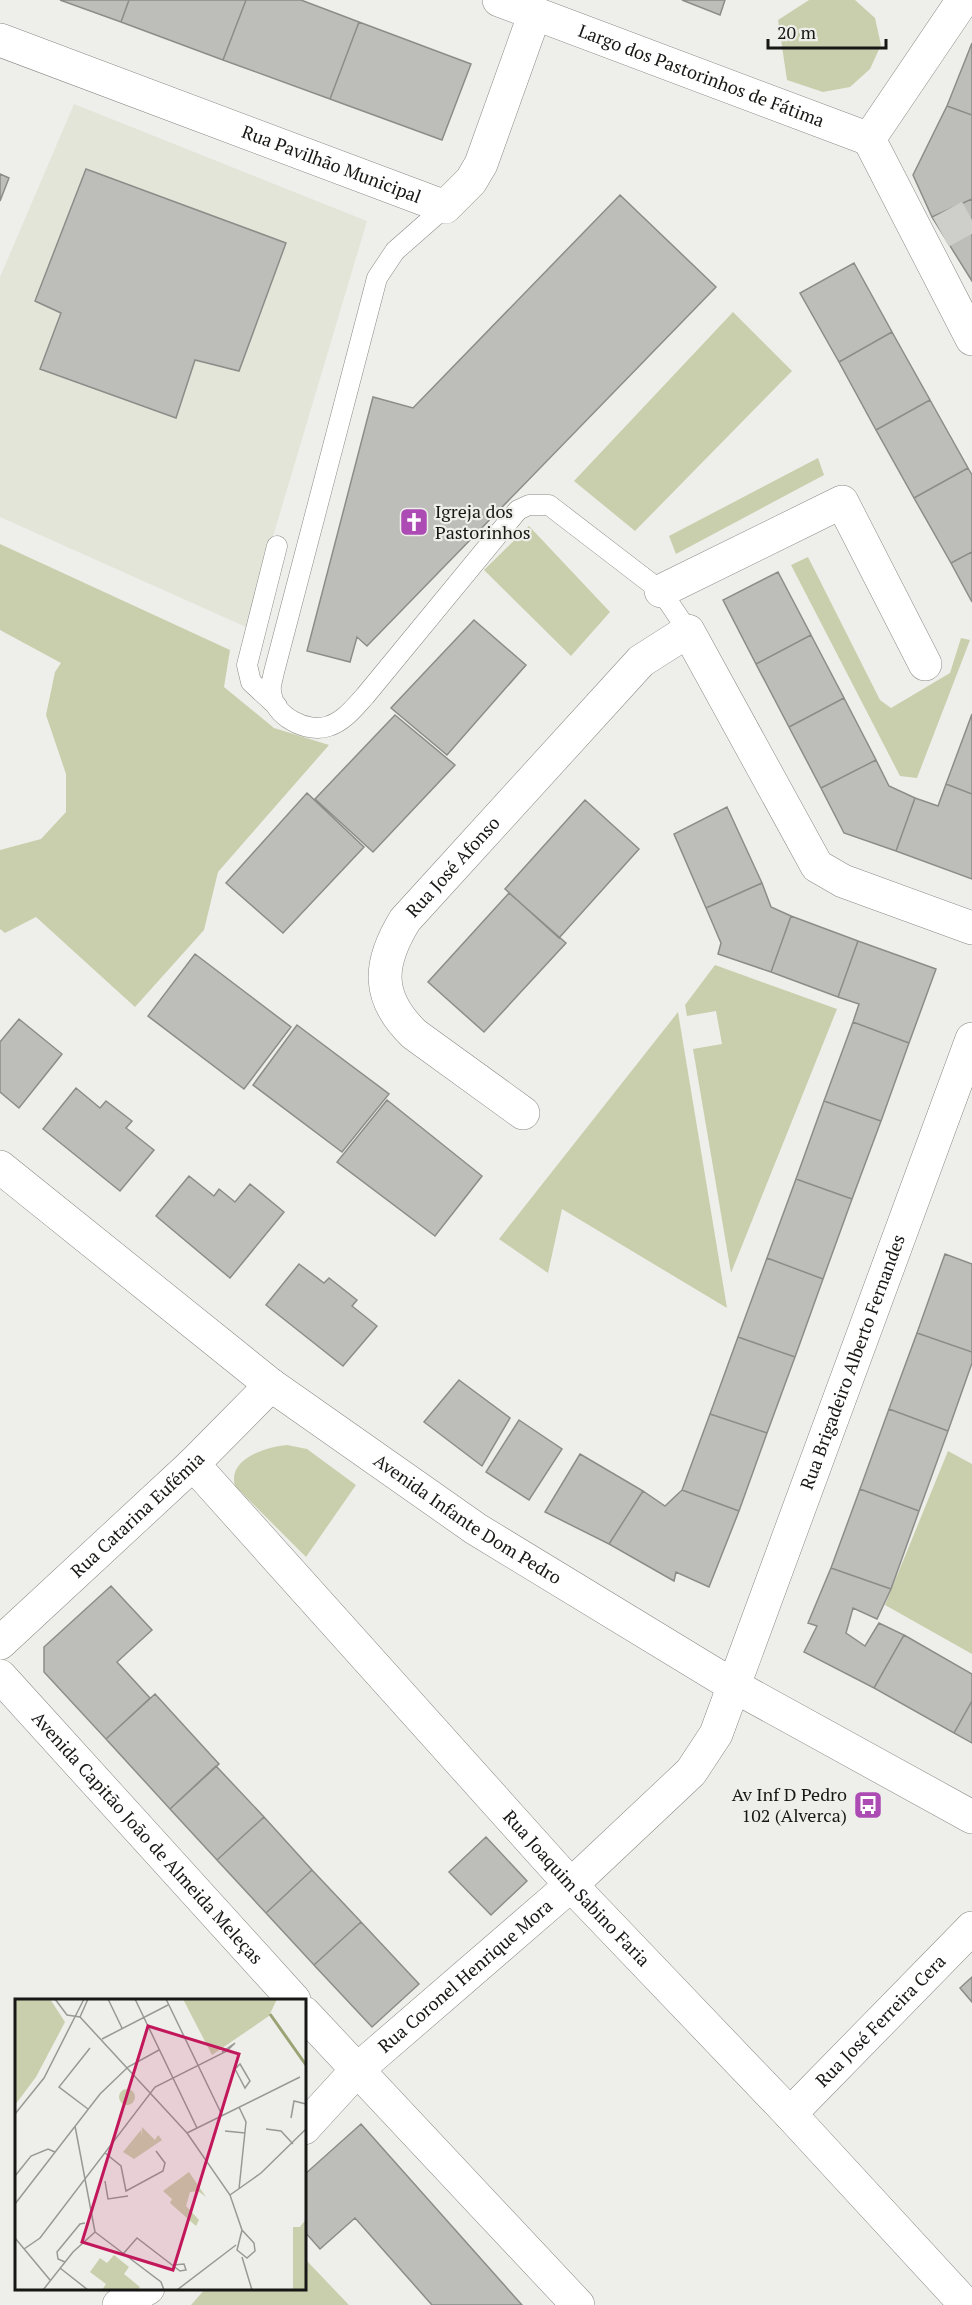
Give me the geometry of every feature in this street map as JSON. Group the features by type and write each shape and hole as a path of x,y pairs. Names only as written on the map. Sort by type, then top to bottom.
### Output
{"street":[{"name":"Largo dos Pastorinhos de Fátima","path":"500,0 869,140"},
{"path":"963,0 869,140 931,237 972,339"},
{"path":"445,207 471,181 481,164 535,13"},
{"name":"Rua Pavilhão Municipal","path":"5,46 445,207"},
{"path":"661,591 842,502 925,664"},
{"path":"688,630 817,866 843,881 972,928"},
{"name":"Rua José Afonso","path":"523,1113 414,1034 399,1019 390,1002 385,984 386,960 392,940 405,920 641,662 688,630"},
{"name":"Rua Brigadeiro Alberto Fernandes","path":"734,1686 972,1039"},
{"name":"Avenida Infante Dom Pedro","path":"0,1167 271,1385 476,1528 734,1686 972,1817"},
{"name":"Rua Catarina Eufémia","path":"0,1643 193,1464 271,1385"},
{"name":"Rua Joaquim Sabino Faria","path":"193,1464 571,1885 790,2114 966,2305"},
{"name":"Avenida Capitão João de Almeida Meleças","path":"0,1677 292,1999"},
{"name":"Rua Coronel Henrique Mora","path":"306,2126 357,2070 571,1885 691,1772 716,1734 734,1686"},
{"name":"Rua José Ferreira Cera","path":"790,2114 972,1929"},
{"path":"306,2015 578,2305"},
{"path":"119,2305 146,2290"},
{"path":"168,2305 170,2290"}],"lane":[{"path":"277,706 270,691 274,672 378,278 383,266 395,251 445,207"},
{"path":"277,546 247,665 251,682 293,722 312,728 327,727 341,721 365,696 518,510 529,505 549,505 661,591 688,630"}],"shaded area":[{"path":"74,104 367,221 246,627 0,517 0,277"}],"green space":[{"path":"809,0 855,0 875,18 881,45 870,69 850,87 823,92 787,80 778,20"},
{"path":"733,312 792,371 635,531 574,481"},
{"path":"818,458 824,475 676,554 669,536"},
{"path":"529,526 610,612 571,656 484,570"},
{"path":"0,544 230,650 224,687 274,728 329,745 218,872 204,930 135,1007 36,917 5,933 0,929 0,850 41,839 66,812 66,774 46,715 55,672 61,663 0,630"},
{"path":"808,557 880,700 891,708 950,673 961,638 970,640 917,778 900,776 791,565"},
{"path":"715,965 837,1009 731,1273 693,1049 722,1044 716,1011 687,1016 685,1005"},
{"path":"678,1012 727,1308 562,1209 548,1273 499,1239"},
{"path":"287,1445 307,1449 356,1485 306,1557 235,1486 234,1477 242,1462 269,1448"},
{"path":"948,1451 972,1464 972,1654 885,1605"},
{"path":"306,2260 349,2305 191,2305 204,2290 306,2290"}],"building":[{"path":"60,0 129,0 121,22"},
{"path":"129,0 246,0 223,60 121,22"},
{"path":"246,0 301,0 359,22 330,99 223,60"},
{"path":"682,0 725,0 720,15"},
{"path":"359,22 471,64 442,140 330,99"},
{"path":"972,43 972,115 947,106"},
{"path":"947,106 972,115 972,199 932,217 913,175"},
{"path":"86,169 286,243 239,371 195,360 176,418 40,369 61,313 35,301"},
{"path":"0,174 9,178 0,201"},
{"name":"Igreja dos Pastorinhos","path":"620,195 716,287 367,646 357,637 350,662 307,651 373,397 413,408"},
{"path":"972,199 972,281 932,217"},
{"path":"854,263 892,332 839,362 800,293"},
{"path":"892,332 930,400 876,430 839,362"},
{"path":"930,400 968,468 914,498 876,430"},
{"path":"968,468 972,475 972,552 951,563 914,498"},
{"path":"972,552 972,602 951,563"},
{"path":"778,572 811,635 756,664 723,600"},
{"path":"474,620 526,665 447,755 391,708"},
{"path":"811,635 844,698 789,727 756,664"},
{"path":"844,698 876,760 821,788 789,727"},
{"path":"972,714 972,794 946,784"},
{"path":"395,715 455,765 373,852 315,799"},
{"path":"876,760 889,786 915,798 896,851 844,833 821,788"},
{"path":"946,784 972,794 972,879 896,851 915,798 938,806"},
{"path":"307,793 364,847 283,933 226,883"},
{"path":"585,800 639,849 559,938 505,889"},
{"path":"727,807 762,883 706,908 674,834"},
{"path":"762,883 771,907 791,916 771,972 718,954 721,943 706,908"},
{"path":"509,893 566,943 484,1032 428,982"},
{"path":"791,916 858,941 838,997 771,972"},
{"path":"858,941 936,969 909,1043 853,1022 859,1004 838,997"},
{"path":"195,954 291,1027 244,1089 148,1016"},
{"path":"19,1019 62,1054 19,1108 0,1092 0,1042"},
{"path":"853,1022 909,1043 881,1121 824,1101"},
{"path":"297,1025 389,1094 342,1152 253,1085"},
{"path":"76,1088 100,1108 106,1101 132,1121 126,1128 154,1150 120,1191 43,1129"},
{"path":"387,1100 482,1176 435,1236 337,1162"},
{"path":"824,1101 881,1121 852,1199 796,1179"},
{"path":"189,1176 214,1196 219,1189 235,1202 250,1184 284,1212 230,1278 156,1216"},
{"path":"796,1179 852,1199 823,1279 767,1258"},
{"path":"945,1254 972,1264 972,1352 917,1333"},
{"path":"767,1258 823,1279 795,1357 738,1337"},
{"path":"299,1264 324,1283 329,1278 357,1300 352,1306 377,1326 343,1366 266,1305"},
{"path":"917,1333 972,1352 972,1363 948,1431 889,1409"},
{"path":"738,1337 795,1357 767,1433 710,1414"},
{"path":"459,1380 510,1418 482,1466 424,1422"},
{"path":"889,1409 948,1431 919,1511 860,1489"},
{"path":"710,1414 767,1433 739,1511 682,1490"},
{"path":"519,1420 562,1449 529,1500 486,1472"},
{"path":"580,1454 643,1491 609,1544 545,1512"},
{"path":"860,1489 919,1511 891,1589 831,1568"},
{"path":"682,1490 739,1511 709,1587 676,1572 674,1581 609,1544 643,1491 665,1506"},
{"path":"831,1568 891,1589 877,1619 853,1608 846,1633 865,1646 879,1623 904,1635 874,1688 804,1652 817,1626 808,1623"},
{"path":"111,1586 152,1630 117,1662 150,1698 106,1739 44,1672 44,1647"},
{"path":"904,1635 972,1674 972,1701 954,1733 874,1688"},
{"path":"155,1694 219,1764 170,1809 106,1739"},
{"path":"972,1701 972,1743 954,1733"},
{"path":"216,1766 264,1817 217,1860 170,1809"},
{"path":"264,1817 312,1870 266,1913 217,1860"},
{"path":"486,1837 527,1881 491,1915 449,1872"},
{"path":"312,1870 361,1922 314,1965 266,1913"},
{"path":"361,1922 419,1984 372,2027 314,1965"},
{"path":"972,1977 972,2002 960,1988"},
{"path":"361,2124 522,2305 432,2305 355,2218 320,2249 306,2233 306,2173"}],"tunnel":[{"path":"941,232 972,215"}],"place":[{"name":"Igreja dos Pastorinhos","path":"414,522"},
{"name":"Av Inf D Pedro 102 (Alverca)","path":"868,1805"}]}
